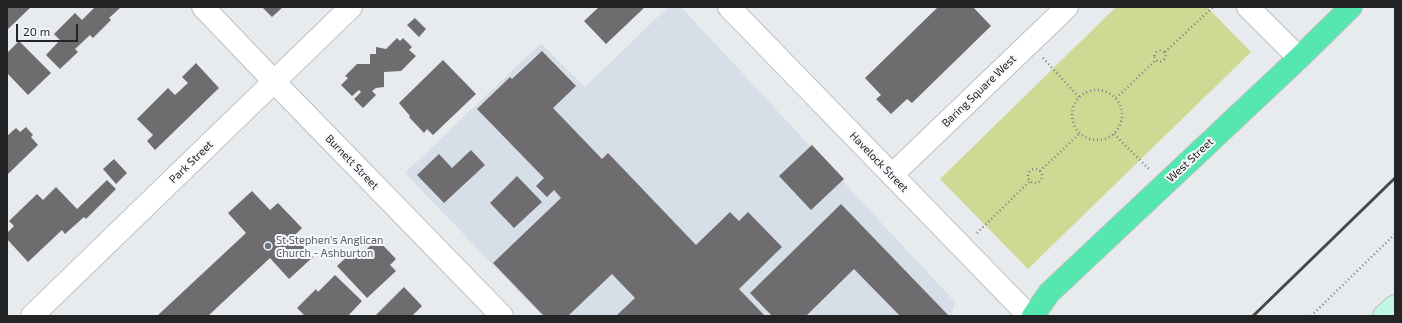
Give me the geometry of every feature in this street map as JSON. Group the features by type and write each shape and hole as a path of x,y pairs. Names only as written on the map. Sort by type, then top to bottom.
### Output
{"highway":[{"name":"West Street","path":"1032,316 1049,293 1299,58 1351,7"}],"main road":[{"path":"1384,316 1395,306"}],"street":[{"name":"Burnett Street","path":"203,7 502,316"},
{"name":"Park Street","path":"32,316 351,7"},
{"name":"Havelock Street","path":"729,7 1029,316"},
{"name":"Baring Square West","path":"892,175 1067,7"},
{"path":"1248,7 1299,58"}],"path":[{"path":"1156,60 1162,61 1165,59 1165,52 1213,7"},
{"path":"1029,43 1079,97"},
{"path":"1156,60 1154,56 1156,51 1161,50 1165,52"},
{"path":"1116,98 1156,60"},
{"path":"1102,90 1110,93 1116,98 1120,105 1122,120 1119,128 1114,134 1108,138 1093,140 1079,134 1072,119 1073,107 1079,97 1086,92 1102,90"},
{"path":"963,248 1030,181 1029,177 1032,171 1040,171 1079,134"},
{"path":"1114,134 1163,185"},
{"path":"1030,181 1034,183 1040,181 1042,177 1040,171"},
{"path":"1310,316 1395,234"}],"shaded area":[{"path":"668,7 681,7 955,302 951,316 542,316 405,173 541,43 585,87"}],"green space":[{"path":"1116,7 1207,7 1251,52 1028,269 940,179"}],"building":[{"path":"7,7 31,7 7,30"},
{"path":"93,7 121,7 109,18 111,20 93,38 90,35 75,49 78,52 60,69 46,55 60,40 54,34 75,13 82,20 94,8"},
{"path":"262,7 283,7 272,17"},
{"path":"599,7 645,7 606,44 584,21"},
{"path":"938,7 973,7 991,26 912,103 907,99 891,114 876,99 881,95 865,78"},
{"path":"415,18 426,29 419,37 407,25"},
{"path":"397,38 400,41 403,38 412,47 409,50 416,56 401,71 384,72 384,87 376,88 372,91 376,95 363,108 354,99 361,92 359,90 352,96 341,85 348,78 345,76 357,64 370,64 370,54 376,54 376,47 386,49"},
{"path":"19,41 51,73 28,95 7,73 7,53"},
{"path":"542,51 576,86 553,108 602,159 608,153 696,245 730,212 739,221 748,212 782,247 739,289 765,316 616,316 635,298 612,274 568,316 544,316 493,263 561,198 554,190 547,197 536,186 544,178 477,109 510,77 512,79"},
{"path":"443,60 476,94 433,135 427,129 424,133 409,117 410,116 399,103"},
{"path":"196,63 219,88 155,150 147,141 153,135 137,119 168,88 175,95 188,83 182,77"},
{"path":"26,127 33,135 31,137 38,145 7,175 7,136 16,128 20,132"},
{"path":"812,145 844,179 811,210 779,176"},
{"path":"471,150 485,165 444,203 417,175 439,154 452,168"},
{"path":"114,159 127,173 116,184 103,169"},
{"path":"517,176 542,202 514,228 490,203"},
{"path":"107,180 116,189 86,219 84,217 65,234 62,230 28,262 7,239 7,233 14,226 9,221 37,194 43,200 56,187 77,209"},
{"name":"St Stephen's Anglican Church - Ashburton","path":"252,191 270,210 278,203 302,228 294,236 313,257 289,279 270,258 208,316 157,316 246,233 228,213"},
{"path":"841,204 949,316 900,316 854,269 806,316 772,316 750,293"},
{"path":"377,239 396,259 390,265 396,271 367,298 337,266 354,250 360,256"},
{"path":"335,275 362,301 348,316 305,316 297,308 316,289 318,292"},
{"path":"404,287 422,306 412,316 375,316"}],"railway":[{"path":"1253,316 1395,178"}],"place":[{"name":"St Stephen's Anglican Church - Ashburton","path":"268,246"}]}
